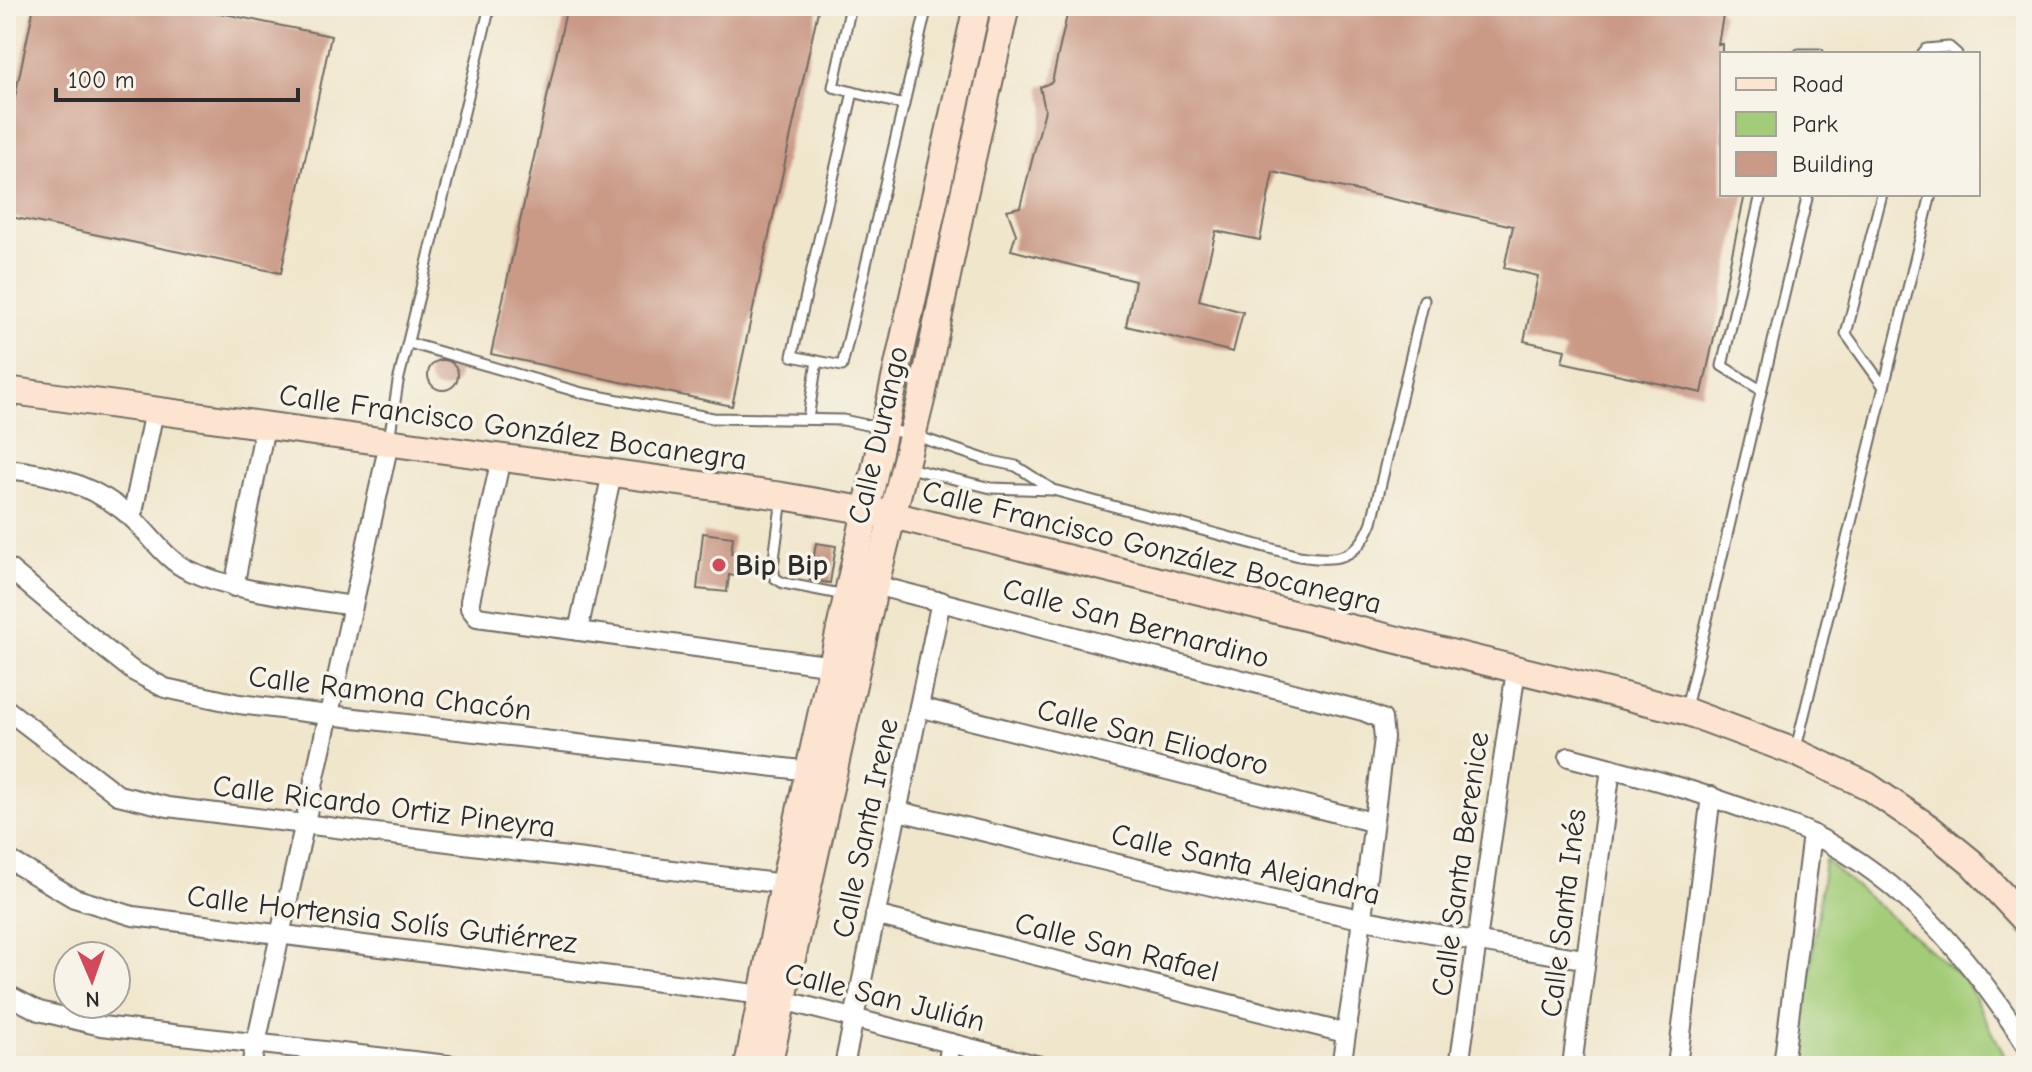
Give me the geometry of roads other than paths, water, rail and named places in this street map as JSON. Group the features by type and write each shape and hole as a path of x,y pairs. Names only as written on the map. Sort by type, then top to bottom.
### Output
{"main road":[{"name":"Calle Durango","path":"748,1066 773,997 875,585 878,460 977,6"},
{"name":"Calle Durango","path":"768,1066 784,884 848,595 879,513 905,467 1006,6"},
{"name":"Calle Francisco González Bocanegra","path":"6,390 782,496 879,513 1685,711 1795,752 1866,785 1929,828 1972,863 2026,921"}],"street":[{"path":"132,517 154,411"},
{"path":"234,587 265,426"},
{"path":"251,1066 389,443"},
{"path":"501,458 470,601 472,614 484,619 833,666"},
{"path":"6,469 76,482 109,500 132,517 163,551 187,570 234,587 353,606"},
{"path":"578,631 612,473"},
{"name":"Calle Ramona Chacón","path":"6,566 133,671 165,688 239,704 810,771"},
{"name":"Calle San Bernardino","path":"875,585 1363,711 1382,719 1384,738 1372,822"},
{"name":"Calle Santa Irene","path":"844,1066 941,601"},
{"name":"Calle Santa Berenice","path":"1459,1066 1516,670"},
{"name":"Calle San Eliodoro","path":"919,707 1372,822"},
{"name":"Calle Ricardo Ortiz Pineyra","path":"6,709 118,795 168,807 784,884"},
{"path":"1569,757 1711,796 1812,834 1870,870 1926,915 1973,966 2026,1045"},
{"name":"Calle Santa Inés","path":"1572,1066 1611,768"},
{"path":"1677,1066 1711,796"},
{"name":"Calle Santa Alejandra","path":"898,811 1362,921 1476,943 1584,959"},
{"path":"1341,1066 1362,921 1372,822"},
{"path":"1783,1066 1812,834"},
{"name":"Calle Hortensia Solís Gutiérrez","path":"6,858 74,898 133,916 773,997"},
{"name":"Calle San Rafael","path":"875,915 1345,1033"},
{"path":"6,994 39,1011 101,1026 457,1066"},
{"name":"Calle San Julián","path":"773,997 1040,1066"},
{"path":"947,1066 951,1043"}],"lane":[{"path":"389,443 398,382 490,6"},
{"path":"851,6 833,87 904,105"},
{"path":"853,92 792,356 842,366 927,6"},
{"path":"1924,52 1926,49 1949,47 1955,52"},
{"path":"1761,196 1722,366 1761,390"},
{"path":"1685,711 1808,196"},
{"path":"1881,196 1846,334 1884,387"},
{"path":"1795,752 1931,196"},
{"path":"878,460 991,488 1053,490 1299,556 1328,560 1345,557 1358,546 1372,522 1424,300"},
{"path":"409,343 582,393 713,418 843,420 913,435 987,460 1016,466 1053,490"},
{"path":"808,419 817,361"},
{"path":"782,496 773,567 775,578 783,583 848,595"}],"place":[{"name":"Bip Bip","path":"719,565"}]}
